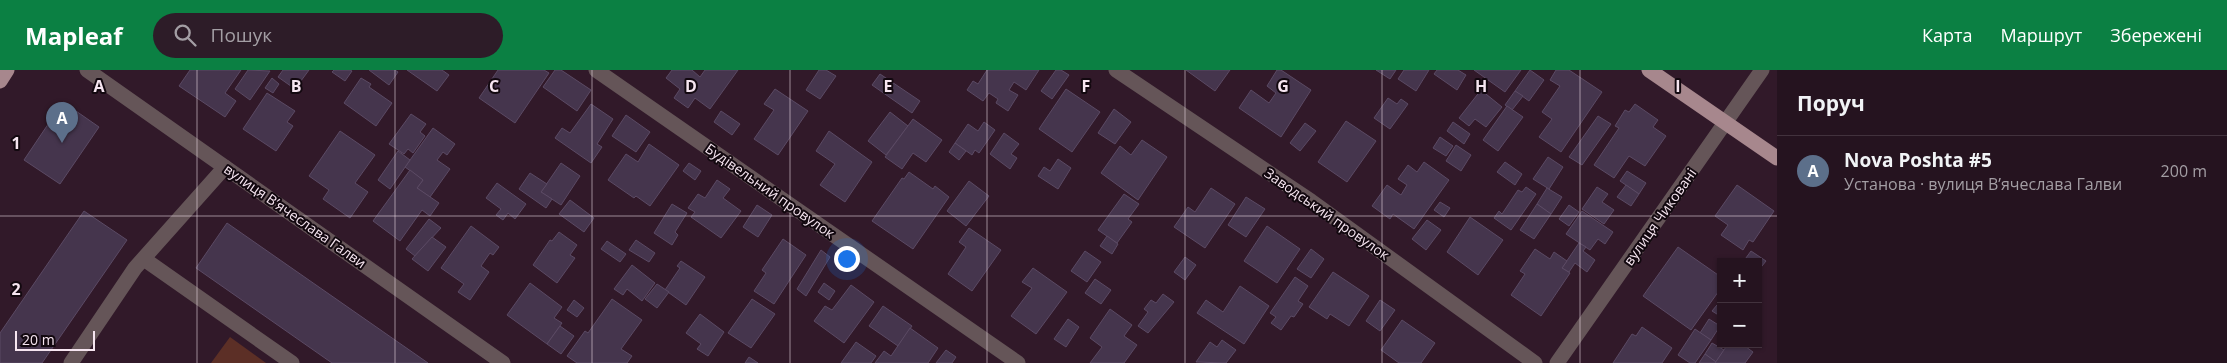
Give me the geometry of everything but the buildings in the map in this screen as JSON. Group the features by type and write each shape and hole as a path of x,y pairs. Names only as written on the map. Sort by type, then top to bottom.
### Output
{"main road":[{"path":"0,81 7,70"},
{"path":"1650,70 1777,158"}],"street":[{"name":"вулиця Вʼячеслава Галви","path":"87,70 503,363"},
{"name":"Будівельний провулок","path":"596,70 1018,363"},
{"name":"Заводський провулок","path":"1116,70 1311,201 1535,363"},
{"name":"вулиця Чиковані","path":"1557,363 1762,70"},
{"path":"71,363 135,268 225,167"},
{"path":"144,259 292,363"}],"shaded area":[{"path":"230,337 266,363 211,363"}],"place":[{"name":"Nova Poshta #5","path":"62,143"}]}
